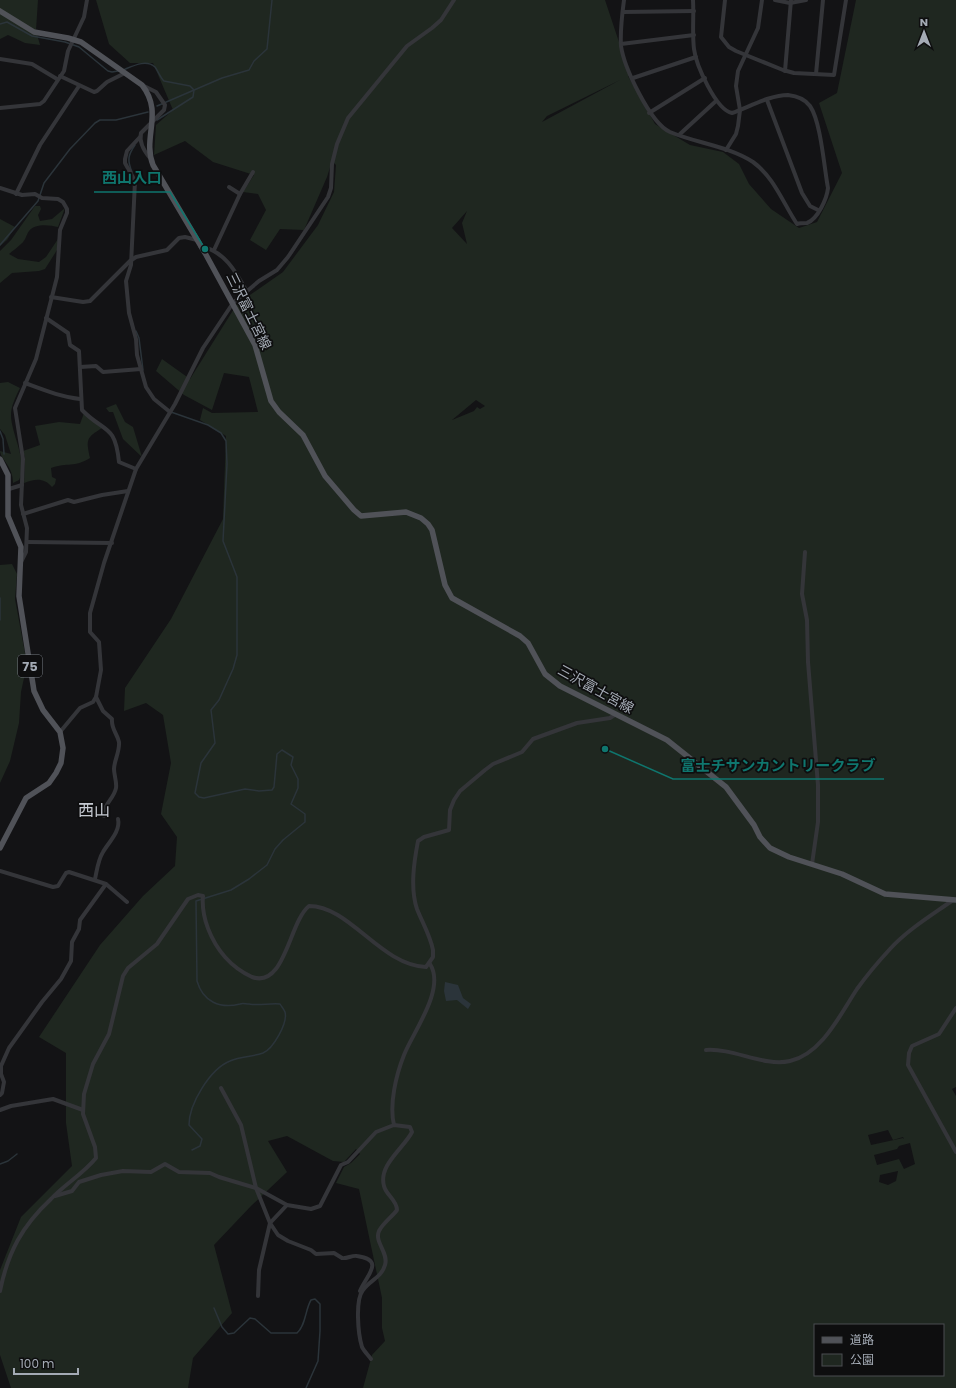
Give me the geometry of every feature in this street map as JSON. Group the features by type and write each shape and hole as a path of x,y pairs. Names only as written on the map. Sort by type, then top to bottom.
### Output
{"main road":[{"path":"0,11 34,32 72,42 81,42 142,85 152,104 150,158"},
{"name":"三沢富士宮線","path":"150,158 233,303 255,345 271,401 279,412 303,435 325,476 354,510 361,516 406,512 425,521 432,530 445,585 452,598 520,636 528,643 545,674 560,686 667,740 726,787 754,825 760,837 770,848 789,857 842,874 885,894 954,900"},
{"name":"75","path":"0,459 8,474 8,516 19,540 19,596 34,691 43,710 60,732"},
{"path":"0,848 26,798 49,783 56,773 61,763 63,748 60,732"}],"street":[{"path":"0,108 40,104 64,71 66,54 84,17 87,0"},
{"path":"60,732 80,708 93,702 96,697 101,670 99,642 90,632 90,613 136,469 171,410 203,348 233,303 259,281 277,270 288,257 328,197 331,188 332,164 337,144 348,118 407,46 441,20 454,0"},
{"path":"624,0 622,44 624,58 650,113 660,126 726,150 752,162 771,180 797,224 808,222 825,199 828,188 816,117 803,99 788,95 767,100 740,110 727,112 716,101 696,57 693,0"},
{"path":"724,0 721,37 728,47 785,70 834,75 846,0"},
{"path":"726,150 736,134 740,110 736,86 737,78 758,28 762,0"},
{"path":"775,0 791,2 806,0"},
{"path":"816,74 823,0"},
{"path":"785,70 791,2"},
{"path":"623,12 694,11"},
{"path":"622,44 694,35"},
{"path":"633,78 696,57"},
{"path":"0,59 32,64 59,78 94,92 123,71"},
{"path":"650,113 705,78"},
{"path":"142,85 151,89 165,105 164,110 143,129 140,137 127,151 125,159 125,163 134,181 130,261 126,281 129,313 141,369 150,393 171,410"},
{"path":"16,194 40,145 79,86"},
{"path":"767,100 802,193 810,206 818,210"},
{"path":"680,134 716,101"},
{"path":"140,137 142,147 150,158"},
{"path":"214,250 240,194 253,172"},
{"path":"229,187 240,194"},
{"path":"0,188 16,194 35,194 42,198 58,199 63,202 67,209 67,213 60,230 57,277 36,359 15,408 23,459 21,505 27,528 25,557 20,564"},
{"path":"51,297 83,302 90,301 130,261 136,257 167,250 179,238 185,237 214,250 238,273 247,292"},
{"path":"46,318 68,333 70,345 79,351 80,399 82,410 112,433 118,450 119,462 136,469"},
{"path":"80,367 96,366 103,372 141,369"},
{"path":"25,383 58,394 62,397 80,399"},
{"path":"9,489 22,485"},
{"path":"23,514 68,500 74,502 102,495 128,491"},
{"path":"27,542 112,543"},
{"path":"805,552 802,594 807,620 808,662 818,785 818,822 812,864"},
{"path":"96,697 103,711 112,719 111,726 119,742 117,762 114,767 116,788 112,798 106,805 104,816"},
{"path":"0,1291 10,1253 20,1235 51,1198 75,1180 96,1158 95,1147 83,1110 86,1085 93,1064 109,1034 123,976 128,968 157,944 188,899 198,895 203,898 204,917 219,950 236,968 256,978 265,978 273,974 285,953 302,911 309,906 323,907 334,913 380,947 404,962 419,967 426,967 430,964 433,957 433,950 417,907 414,892 414,861 418,841 424,837 448,830 450,810 454,800 460,792 493,764 522,752 533,739 539,736 577,723 610,718 616,714"},
{"path":"95,879 103,851 109,846 118,824 118,819"},
{"path":"0,871 53,887 58,886 66,873 69,872 95,879 106,884 127,902"},
{"path":"0,1095 2,1093 4,1082 1,1074 1,1066 9,1048 42,1002 61,979 70,961 72,942 79,929 80,920 106,884"},
{"path":"706,1050 733,1052 778,1062 790,1061 801,1056 826,1036 840,1019 864,980 891,948 954,900"},
{"path":"394,1125 394,1099 400,1067 410,1042 427,1011 433,991 433,969 430,964"},
{"path":"956,1008 939,1034 912,1046 907,1059 908,1065 956,1152"},
{"path":"221,1088 241,1125 256,1188 270,1223 278,1235 288,1241 311,1250 316,1254 334,1253 345,1258 356,1255 370,1260 373,1264 372,1270 363,1285 359,1297 360,1336 363,1348 371,1359"},
{"path":"0,1110 11,1106 53,1099 83,1110"},
{"path":"51,1198 72,1191 79,1182 97,1176 123,1171 150,1172 165,1164 179,1172 210,1173 256,1188 287,1205 311,1209 320,1206 341,1165 348,1162 376,1132 394,1125 410,1127 412,1132 385,1170 384,1186 397,1205 397,1210 380,1230 378,1236 386,1256 385,1265 381,1274 363,1289 359,1297"},
{"path":"258,1296 260,1270 270,1223 287,1205"}],"green space":[{"path":"0,0 38,0 36,30 40,45 25,43 8,35 0,39"},
{"path":"96,0 605,0 630,75 628,76 655,124 690,145 723,152 739,164 749,184 771,209 799,228 817,222 842,173 819,103 837,93 856,0 956,0 956,1087 952,1089 956,1096 956,1388 363,1388 372,1355 385,1341 382,1328 382,1298 359,1189 336,1183 344,1167 351,1163 360,1154 356,1149 344,1162 333,1161 287,1136 268,1141 287,1172 251,1206 214,1245 232,1313 193,1358 188,1388 11,1388 0,1355 0,1270 21,1217 72,1166 66,1123 66,1053 39,1037 100,945 143,896 175,866 177,837 161,814 171,763 163,715 146,703 124,711 125,688 171,619 223,519 226,436 200,420 203,408 212,413 258,412 249,377 224,373 212,410 184,395 156,371 162,359 190,379 237,304 283,272 318,225 334,192 336,165 332,161 327,177 304,230 280,229 266,250 250,240 266,210 258,194 243,192 254,175 213,162 185,141 154,155 156,125 173,110 153,63 130,63 109,44","holes":["620,80 542,122 547,116","467,211 462,223 467,244 452,228","476,400 485,406 480,409 477,407 474,411 452,420","888,1130 893,1140 903,1137 904,1139 871,1145 868,1135","910,1143 915,1164 904,1169 899,1159 877,1165 874,1155 897,1149 899,1146","898,1171 896,1181 888,1185 879,1182 880,1175"]},
{"path":"35,206 40,206 41,209 38,215 40,221 52,219 65,208 58,227 43,225 32,228 23,242 9,254 18,259 39,262 46,257 58,239 57,250 45,269 39,271 12,273 0,283 0,251 11,240"},
{"path":"0,219 15,227 7,240 0,246"},
{"path":"8,382 20,388 15,398 11,415 21,457 22,473 19,480 13,483 11,472 0,451 11,454 5,435 0,429 0,383"},
{"path":"116,404 125,422 133,427 142,457 123,439 113,412 109,412 106,408"},
{"path":"84,413 102,428 93,434 88,440 90,458 80,463 51,468 52,477 56,479 55,484 52,487 42,480 24,483 25,457 23,451 40,445 35,426 59,422 80,424"},
{"path":"12,564 17,574 15,599 27,664 21,692 19,723 10,761 0,783 0,565"}],"shaded area":[{"path":"445,982 458,985 463,998 471,1004 468,1009 457,1000 446,1001 444,991"}],"waterway":[{"path":"157,106 222,78 249,70 254,61 267,49 272,0"},
{"path":"0,24 7,22 32,36 65,42 79,47 108,71 118,71"},
{"path":"123,70 139,64 148,64 155,67 164,81 190,86 194,90 193,97 157,120"},
{"path":"0,245 38,201 44,183 70,149 95,123 100,120 116,120 148,112"},
{"path":"132,172 129,164 129,158 135,145"},
{"path":"136,331 139,338 143,370"},
{"path":"171,412 208,425 221,433 226,441 227,464 223,541 237,577 237,655 233,669 219,700 211,710 215,743 201,763 195,793 199,797 204,798 245,789 259,791 272,790 274,787 277,754 282,750 293,757 291,765 298,779 298,788 291,804 305,814 305,822 283,840 275,849 267,865 249,879 231,890 196,901 197,981 203,994 213,1002 226,1005 280,1004 285,1011 285,1017 279,1035 267,1051 234,1059 222,1065 208,1079 197,1098 190,1117 189,1125 202,1139 200,1146 192,1150"},
{"path":"0,431 3,439 4,454"},
{"path":"0,598 0,620"},
{"path":"0,1164 8,1161 17,1154"},
{"path":"214,1308 222,1327 228,1334 234,1333 250,1318 255,1319 271,1333 297,1333 304,1322 311,1300 315,1299 320,1304 318,1361 306,1388"}],"place":[{"name":"西山入口","path":"205,249"},
{"name":"富士チサンカントリークラブ","path":"605,749"}],"district":[{"name":"西山","path":"94,810"}]}
